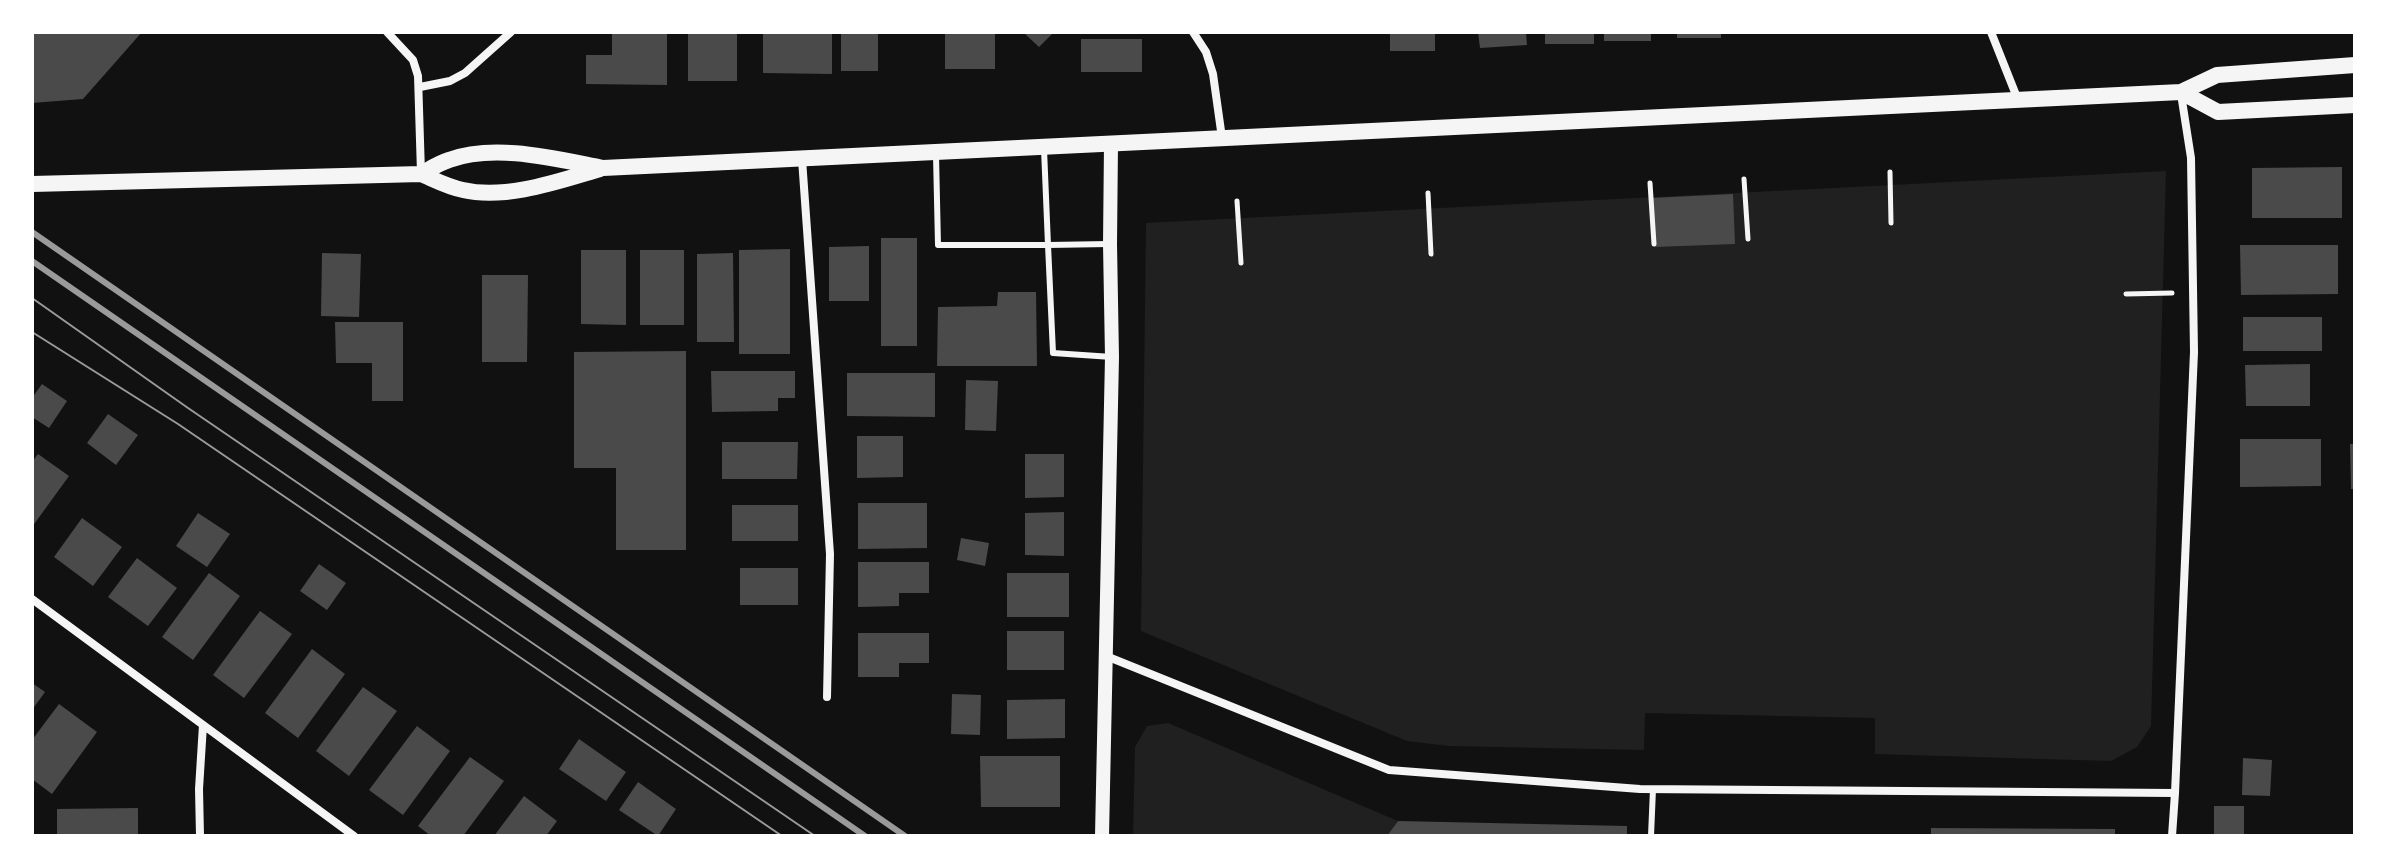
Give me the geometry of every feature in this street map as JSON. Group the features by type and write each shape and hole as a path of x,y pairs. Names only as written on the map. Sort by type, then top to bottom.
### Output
{"main road":[{"path":"32,184 421,174 451,187 477,192 535,187 603,168 2181,92 2217,75 2355,65"},
{"path":"2181,92 2218,112 2355,105"},
{"path":"421,174 450,159 495,154 541,156 603,168"}],"street":[{"path":"387,32 413,60 420,87 421,174"},
{"path":"420,87 450,81 465,73 511,32"},
{"path":"1193,32 1210,63 1222,138"},
{"path":"1991,32 2018,100"},
{"path":"2172,836 2194,352 2191,158 2181,92"},
{"path":"1102,836 1112,357 1111,143"},
{"path":"801,158 830,554 827,697"},
{"path":"32,599 354,836"},
{"path":"1106,656 1389,770 1653,789 2175,793"},
{"path":"200,836 203,725"}],"lane":[{"path":"1043,147 1053,353 1112,357"},
{"path":"936,151 938,245 1110,244"},
{"path":"1651,836 1653,789"}],"path":[{"path":"1890,172 1891,223"},
{"path":"1744,179 1748,239"},
{"path":"1650,183 1654,244"},
{"path":"1428,193 1431,254"},
{"path":"1237,201 1241,263"},
{"path":"2126,294 2193,293"}],"shaded area":[{"path":"2166,171 2151,726 2137,747 2111,761 1875,754 1875,718 1645,713 1644,750 1449,746 1407,741 1141,631 1146,223"},
{"path":"1168,723 1398,821 1387,836 1133,836 1135,747 1147,726"}],"building":[{"path":"32,32 142,32 83,99 32,103"},
{"path":"612,32 667,32 667,85 586,84 586,55 612,55"},
{"path":"688,32 737,32 737,81 688,81"},
{"path":"763,32 832,32 832,74 763,73"},
{"path":"841,32 878,32 878,71 841,71"},
{"path":"945,32 995,32 995,69 945,69"},
{"path":"1023,32 1054,32 1039,47"},
{"path":"1390,32 1435,32 1435,51 1390,51"},
{"path":"1478,32 1526,32 1527,45 1480,48"},
{"path":"1545,32 1594,32 1594,44 1545,44"},
{"path":"1604,32 1651,32 1651,41 1604,41"},
{"path":"1677,32 1721,32 1721,38 1677,38"},
{"path":"1081,39 1142,39 1142,72 1081,72"},
{"path":"2342,167 2342,218 2252,218 2252,168"},
{"path":"1733,194 1735,244 1655,247 1652,198"},
{"path":"881,238 917,238 917,346 881,346"},
{"path":"2240,245 2338,245 2338,294 2241,295"},
{"path":"869,246 869,301 829,301 829,247"},
{"path":"790,249 790,354 739,354 739,250"},
{"path":"581,250 626,250 626,325 581,324"},
{"path":"640,250 684,250 684,325 640,325"},
{"path":"322,253 361,254 359,317 321,316"},
{"path":"733,253 734,342 697,342 697,254"},
{"path":"482,275 528,275 527,362 482,362"},
{"path":"998,292 1036,292 1037,366 937,366 938,307 997,306"},
{"path":"2243,317 2322,317 2322,351 2243,351"},
{"path":"335,322 403,322 403,401 372,401 372,363 336,363"},
{"path":"686,351 686,550 616,550 616,468 574,468 574,352"},
{"path":"2310,364 2310,406 2246,406 2245,365"},
{"path":"711,371 795,371 795,398 778,398 778,411 712,412"},
{"path":"847,373 935,373 935,417 847,416"},
{"path":"966,380 998,381 996,431 965,430"},
{"path":"42,384 67,401 49,428 32,417 32,398"},
{"path":"108,414 138,435 116,465 87,443"},
{"path":"857,436 903,436 903,477 857,478"},
{"path":"2240,439 2321,439 2321,486 2240,487"},
{"path":"722,442 798,442 797,479 722,479"},
{"path":"2350,444 2355,444 2355,489 2351,489"},
{"path":"38,454 69,476 32,527 32,462"},
{"path":"1025,454 1064,454 1064,497 1025,498"},
{"path":"858,503 927,503 927,548 858,549"},
{"path":"732,505 798,505 798,541 732,541"},
{"path":"1064,512 1064,556 1025,555 1025,513"},
{"path":"198,513 230,534 207,567 176,546"},
{"path":"82,518 122,547 93,586 54,557"},
{"path":"961,538 989,543 985,566 957,560"},
{"path":"137,558 177,588 148,626 108,597"},
{"path":"858,562 929,562 929,593 899,593 899,606 858,607"},
{"path":"319,564 346,583 327,610 300,591"},
{"path":"740,568 798,568 798,605 740,605"},
{"path":"209,573 240,596 193,660 162,637"},
{"path":"1007,573 1069,573 1069,617 1007,617"},
{"path":"260,611 292,634 244,698 213,675"},
{"path":"1007,631 1064,631 1064,670 1007,670"},
{"path":"858,633 929,633 929,663 899,663 899,677 858,677"},
{"path":"312,649 345,674 298,738 265,713"},
{"path":"32,683 45,692 32,710"},
{"path":"363,687 397,711 349,776 316,751"},
{"path":"952,694 981,695 980,735 951,734"},
{"path":"1065,699 1065,738 1007,739 1007,700"},
{"path":"59,704 97,732 52,794 32,779 32,740"},
{"path":"417,726 450,751 403,815 369,790"},
{"path":"579,739 626,772 606,801 559,769"},
{"path":"980,756 1060,756 1060,807 981,807"},
{"path":"470,757 504,781 463,836 431,836 418,826"},
{"path":"2243,758 2272,760 2270,796 2242,795"},
{"path":"638,782 676,809 658,836 619,810"},
{"path":"524,796 557,821 546,836 494,836"},
{"path":"2214,806 2244,806 2244,836 2214,836"},
{"path":"138,808 138,836 57,836 57,809"},
{"path":"1398,821 1627,826 1627,836 1387,836"},
{"path":"1931,828 2115,829 2115,836 1931,836"}],"tram line":[{"path":"32,298 815,836"},
{"path":"32,332 178,424 782,836"}],"railway":[{"path":"32,232 905,836"},
{"path":"32,261 865,836"}]}
